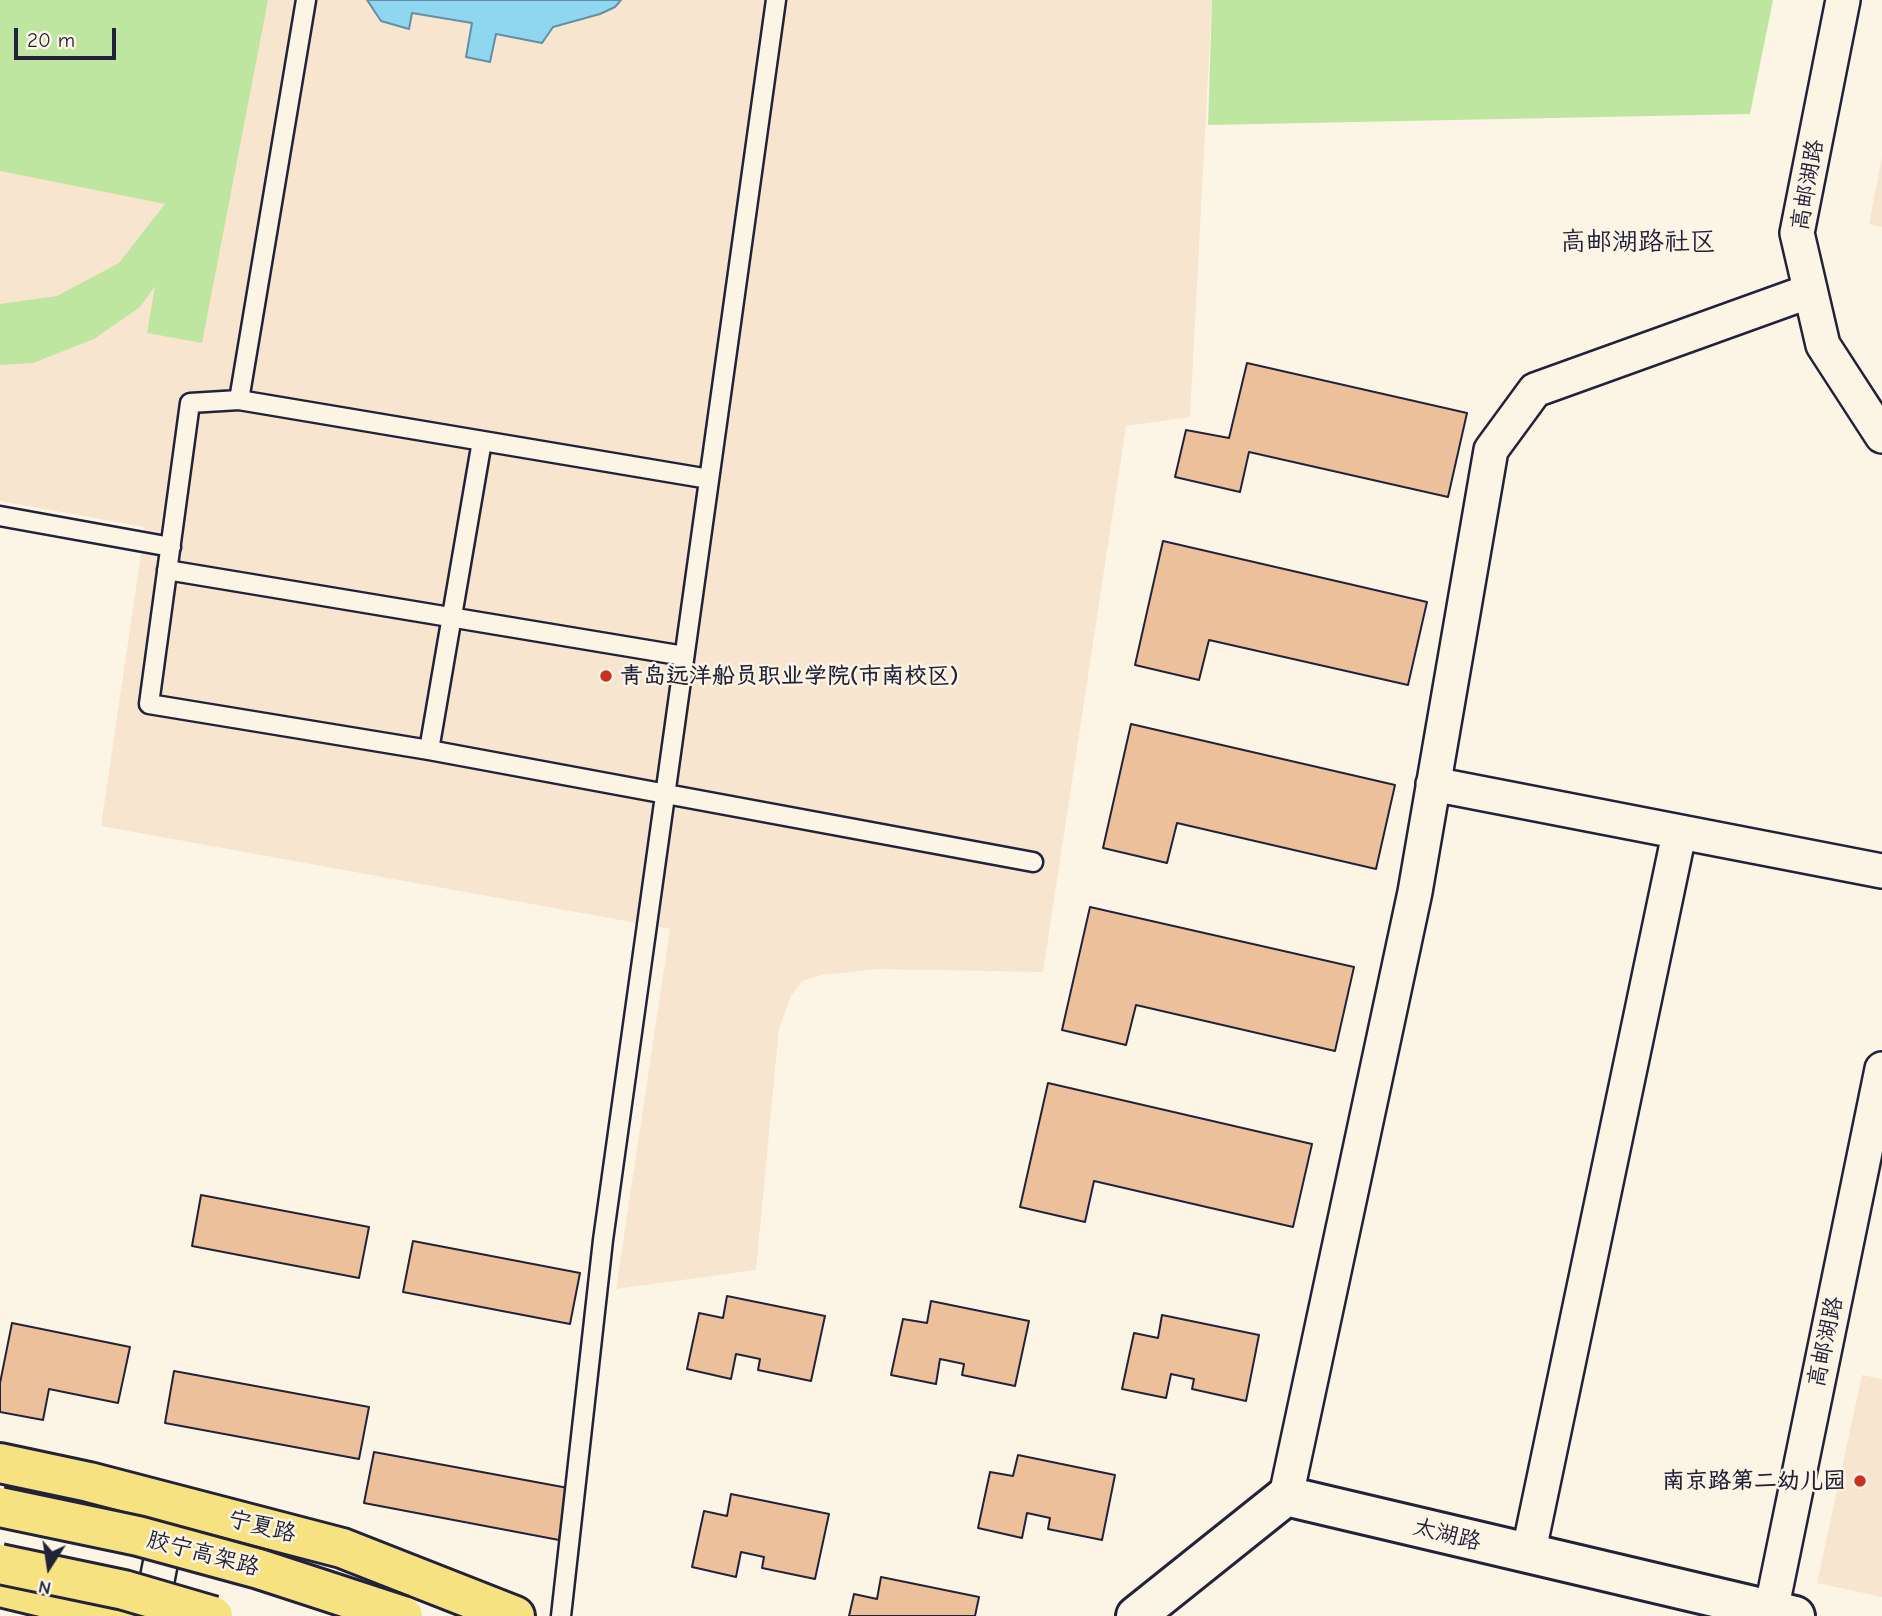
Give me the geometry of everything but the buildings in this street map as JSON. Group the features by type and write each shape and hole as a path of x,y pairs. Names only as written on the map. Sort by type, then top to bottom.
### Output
{"main road":[{"name":"宁夏路","path":"0,1463 342,1548 515,1616"},
{"name":"胶宁高架路","path":"0,1507 151,1540 259,1569 403,1616"},
{"path":"0,1564 124,1590 213,1616"},
{"path":"0,1587 121,1616"}],"street":[{"name":"高邮湖路","path":"1843,0 1797,233 1823,345 1882,436"},
{"path":"1136,1616 1286,1496 1415,892 1491,450 1535,390 1810,291"},
{"path":"1433,784 1679,834 1882,871"},
{"path":"1528,1555 1679,834"},
{"name":"高邮湖路","path":"1779,1614 1882,1069"},
{"name":"太湖路","path":"1286,1496 1779,1614"},
{"path":"150,1616 172,1504"}],"lane":[{"path":"239,400 306,0"},
{"path":"561,1616 603,1240 776,0"},
{"path":"709,479 239,400 190,403 149,704 429,750 1033,862"},
{"path":"429,750 482,441"},
{"path":"0,516 171,547"},
{"path":"167,570 684,656"}],"shaded area":[{"name":"青岛远洋船员职业学院(市南校区)","path":"0,0 1212,0 1190,417 1126,426 1043,972 879,969 821,975 802,981 791,996 779,1028 756,1270 616,1289 670,929 101,826 145,527 0,501"},
{"path":"1882,157 1882,227 1869,224"},
{"name":"南京路第二幼儿园","path":"1862,1375 1882,1379 1882,1597 1817,1583"}],"green space":[{"path":"0,0 268,0 202,343 147,333 155,286 140,307 94,339 33,363 0,365 0,304 57,296 119,263 165,204 0,171"},
{"path":"1212,0 1773,0 1750,114 1208,125"}],"water":[{"path":"367,0 621,0 615,7 600,14 553,27 542,43 496,34 490,62 466,57 472,23 412,13 409,29 381,21"}],"place":[{"name":"青岛远洋船员职业学院(市南校区)","path":"606,676"},
{"name":"南京路第二幼儿园","path":"1860,1481"}],"district":[{"name":"高邮湖路社区","path":"1638,243"}]}
